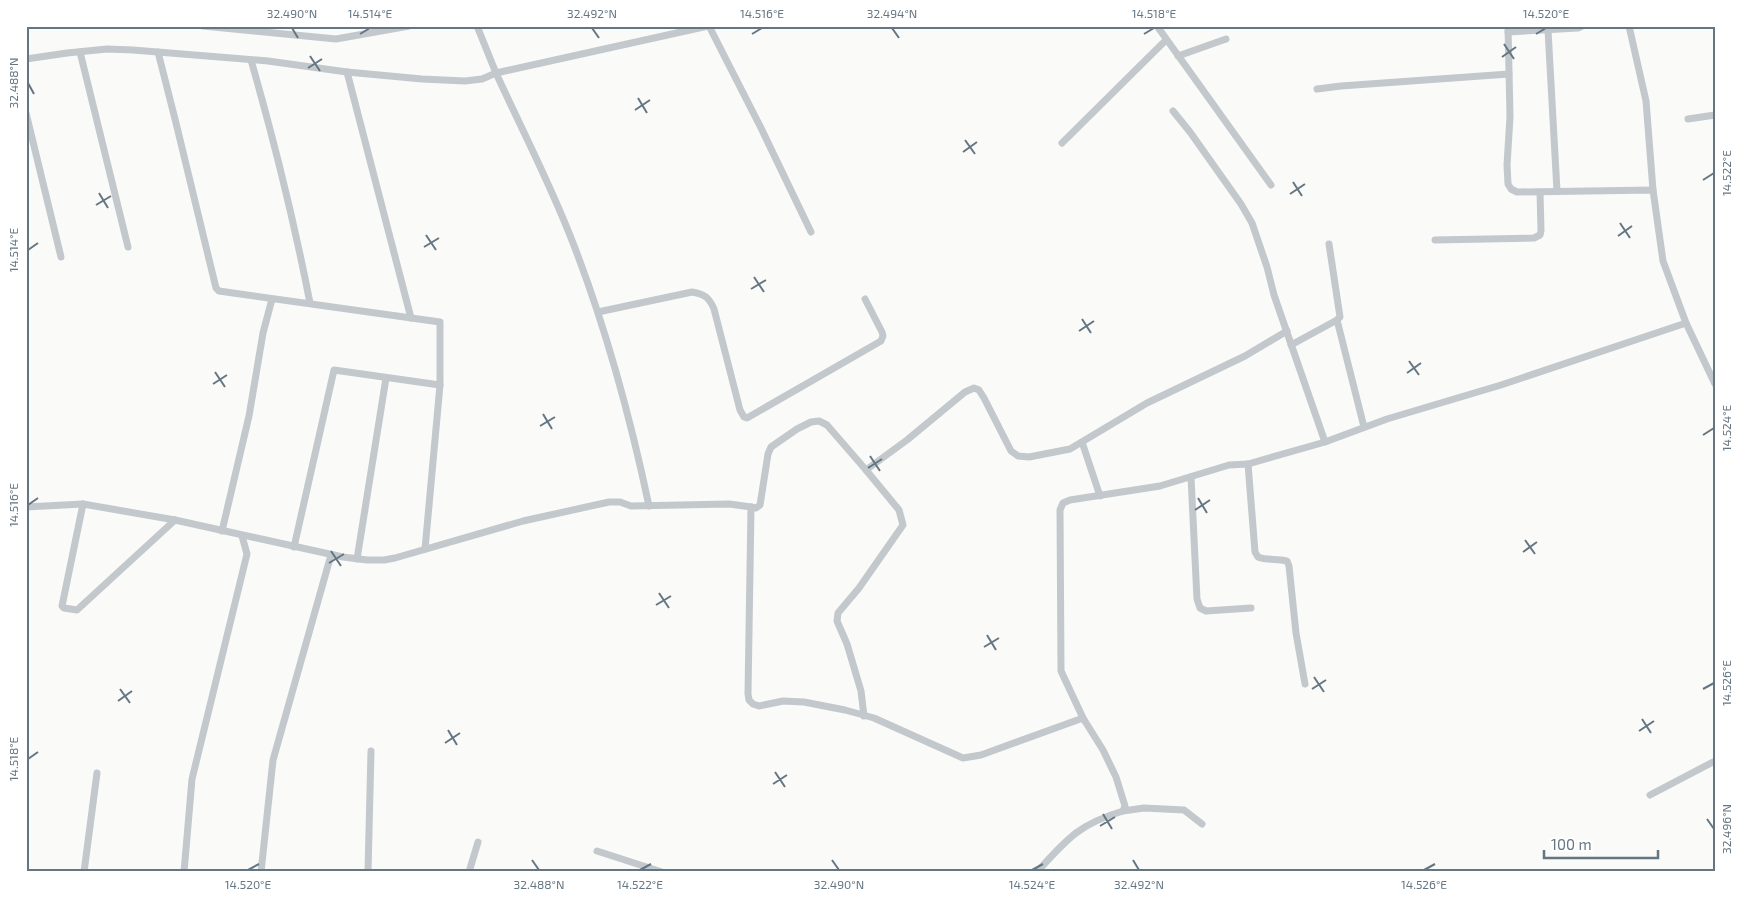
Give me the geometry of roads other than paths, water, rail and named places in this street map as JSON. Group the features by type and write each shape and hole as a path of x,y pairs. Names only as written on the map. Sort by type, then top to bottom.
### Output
{"street":[{"path":"203,26 336,39 409,26"},
{"path":"477,26 496,73 549,184 598,312 624,400 649,506"},
{"path":"26,59 107,49 251,60 347,72 465,81 482,79 496,73 708,26 761,128 811,232"},
{"path":"1158,26 1166,40 1271,185"},
{"path":"1582,26 1578,28 1548,30 1508,29 1510,117 1507,166 1508,184 1511,189 1517,192 1653,190"},
{"path":"1629,26 1646,101 1653,190 1663,260 1686,323 1715,384"},
{"path":"1548,30 1557,191"},
{"path":"1178,56 1226,39"},
{"path":"1062,143 1166,40"},
{"path":"80,52 128,247"},
{"path":"158,52 216,288 272,299 440,322 440,385 425,549"},
{"path":"251,60 295,230 310,303"},
{"path":"347,72 411,318"},
{"path":"1317,89 1509,74"},
{"path":"1173,111 1226,182 1252,223 1291,345 1325,442"},
{"path":"26,113 61,257"},
{"path":"1688,119 1715,115"},
{"path":"1435,240 1534,238 1540,235 1542,231 1540,192"},
{"path":"1291,345 1337,320 1340,316 1329,244"},
{"path":"598,312 692,292 706,295 714,309 740,410 744,417 747,418 881,341 884,336 865,299"},
{"path":"222,531 249,416 262,333 272,299"},
{"path":"1337,320 1364,427"},
{"path":"1123,811 1125,806 1124,800 1116,777 1103,750 1083,718 1061,670 1060,510 1063,503 1070,500 1160,486 1229,465 1248,464 1325,442 1387,419 1500,385 1686,323"},
{"path":"866,470 965,392 974,388 980,390 1011,451 1018,456 1029,457 1070,449 1147,403 1245,356 1287,332"},
{"path":"294,547 334,370 440,385"},
{"path":"357,559 386,378"},
{"path":"26,507 83,504 175,520 331,555 357,559 384,560 523,521 609,502 620,502 632,506 730,504 756,508 760,505 770,446 797,428 819,421 828,425 866,470 898,510 903,525 859,588 838,614 838,621 861,691 864,716"},
{"path":"1082,442 1100,496"},
{"path":"1248,464 1255,552 1258,557 1264,560 1281,559 1287,561 1289,566 1296,633 1305,684"},
{"path":"1191,477 1197,599 1200,608 1206,611 1250,608"},
{"path":"83,504 62,606 64,608 77,610 175,520"},
{"path":"751,507 748,694 749,700 753,704 759,706 783,702 804,702 845,710 874,718 962,758 990,752 1083,718"},
{"path":"184,872 192,779 247,554 242,536"},
{"path":"261,872 272,760 331,555"},
{"path":"368,872 371,751"},
{"path":"1650,795 1715,761"},
{"path":"84,872 97,773"},
{"path":"1037,872 1062,844 1079,829 1099,818 1123,811 1144,808 1184,810 1202,824"},
{"path":"469,872 478,842"},
{"path":"597,851 662,872"}]}
